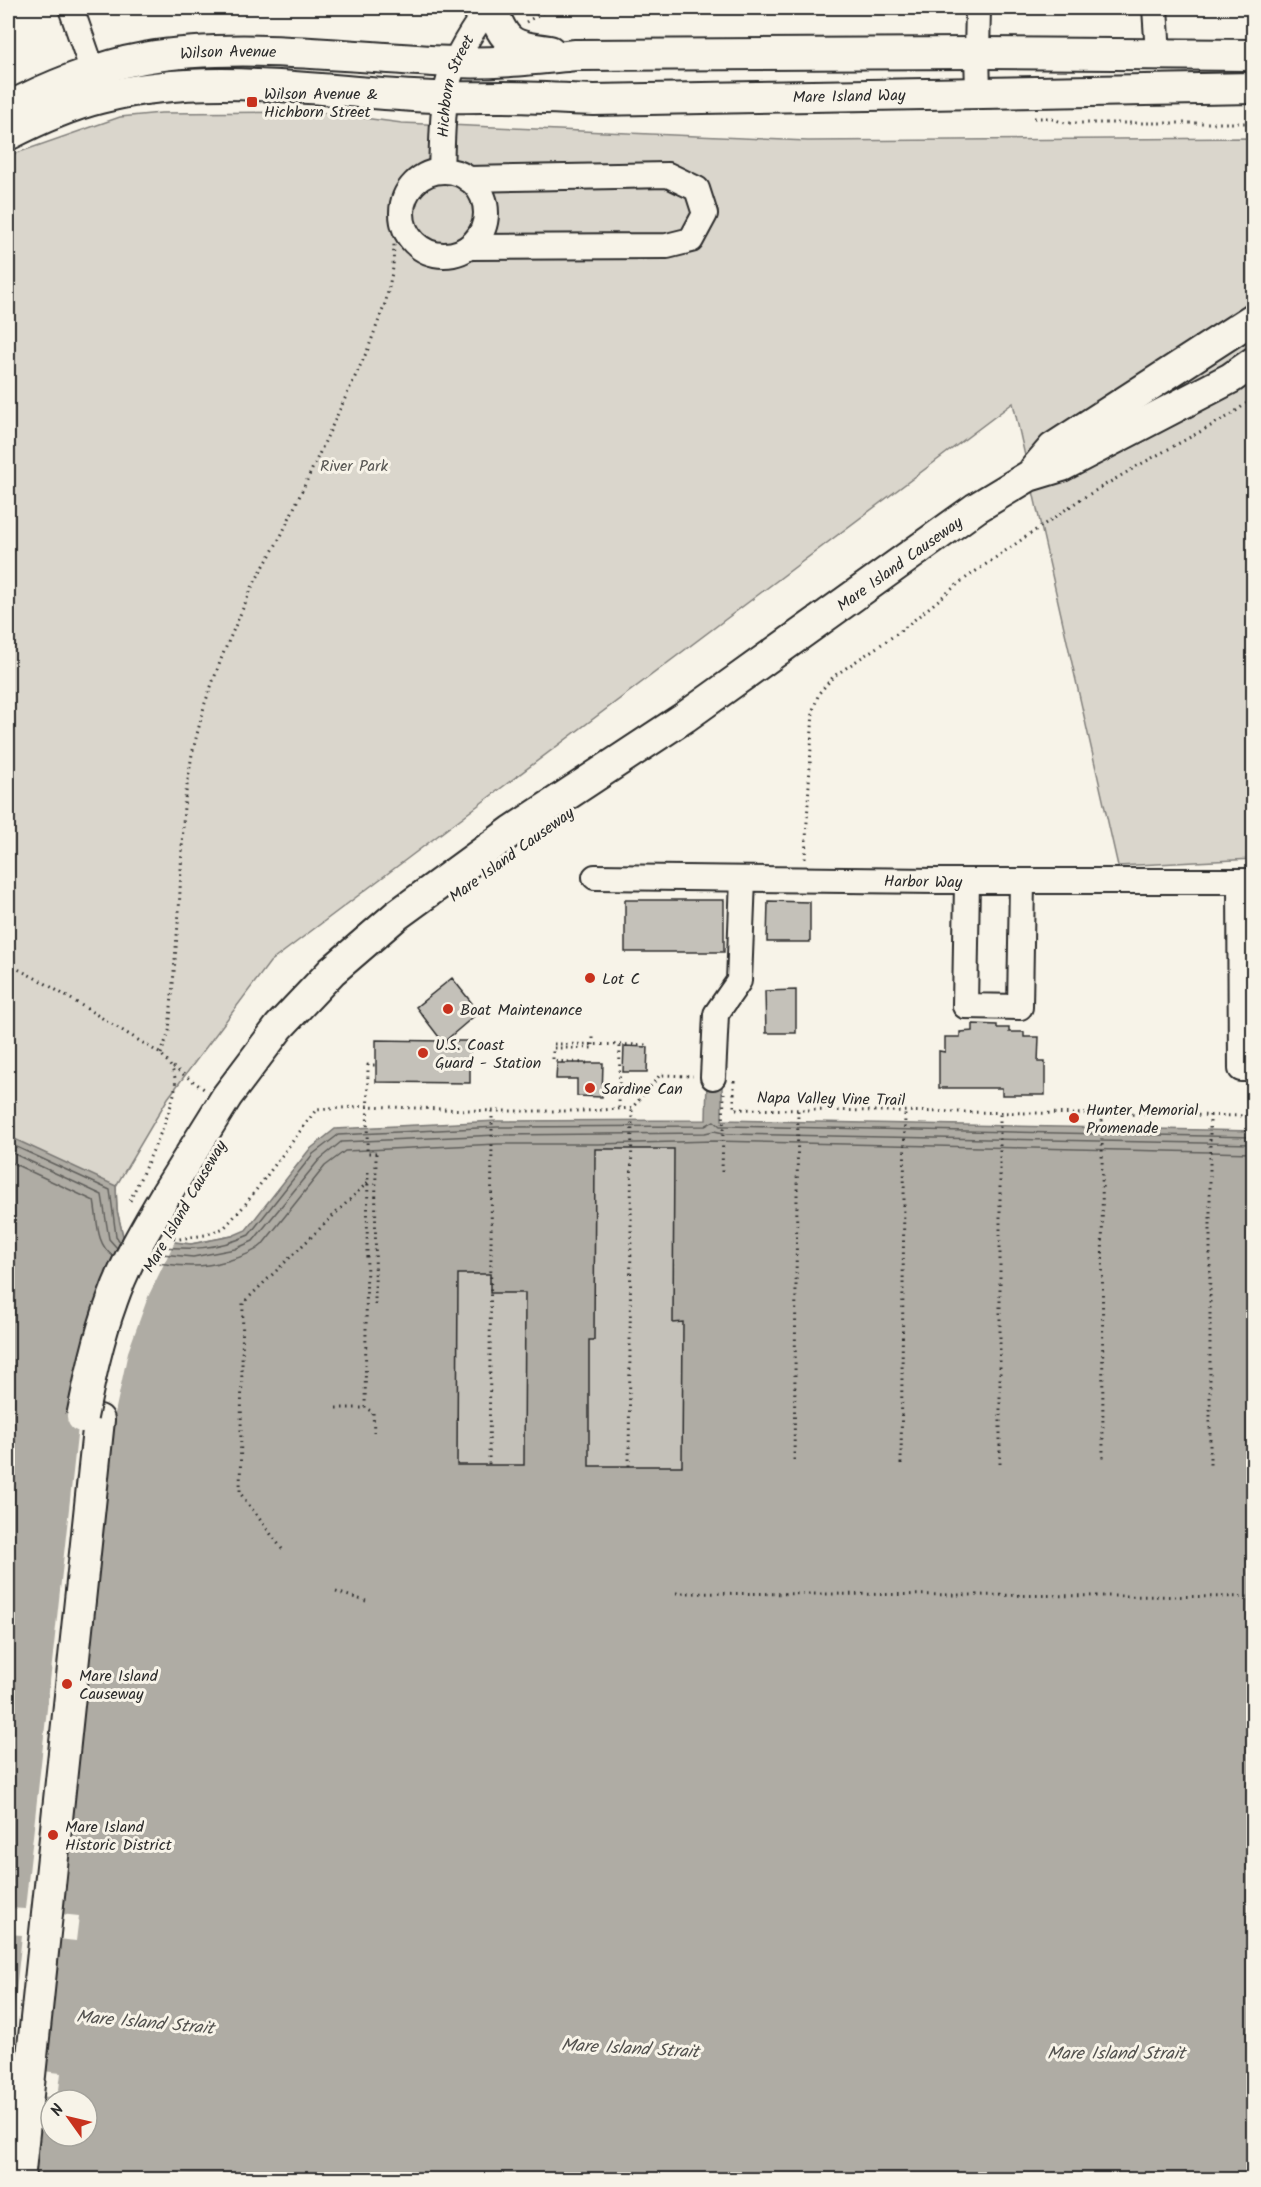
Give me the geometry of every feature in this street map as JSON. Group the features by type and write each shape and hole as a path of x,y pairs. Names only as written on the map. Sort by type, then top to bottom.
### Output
{"main road":[{"path":"490,8 504,34 517,47 576,55"},
{"name":"Wilson Avenue","path":"8,135 72,106 98,85 143,58 183,53 251,51 456,62"},
{"path":"456,62 513,62 576,55 977,53 1254,55"},
{"name":"Wilson Avenue","path":"8,108 69,80 141,90 243,84 445,98"},
{"name":"Mare Island Way","path":"445,98 594,100 1254,88"},
{"name":"Mare Island Causeway","path":"1029,476 1053,448 1254,318"},
{"name":"Mare Island Causeway","path":"19,2180 99,1420 112,1362 130,1306 154,1252 174,1197 223,1102 279,1027 362,942 512,831 685,717 953,524 1029,476 1062,466 1231,378 1254,362"},
{"name":"Mare Island Causeway","path":"8,2109 82,1417 94,1358 112,1300 124,1272 174,1197 267,1072 293,1039 342,986 408,929 602,788 685,717"}],"street":[{"path":"71,8 98,85"},
{"name":"Hichborn Street","path":"441,171 445,98 456,62 468,36 490,8"},
{"path":"978,8 978,92"},
{"path":"1155,8 1158,54"},
{"path":"468,179 668,175 697,189 705,214 691,240 667,246 469,247 453,254 439,255 421,249 409,238 402,221 404,201 407,193 417,181 441,171 459,174 479,190 486,214 481,233 469,247"},
{"name":"Harbor Way","path":"595,877 1247,881"},
{"path":"719,1077 716,1014 739,981 743,879"},
{"path":"968,881 965,1006 1020,1007 1022,881"},
{"path":"1247,881 1247,938 1240,1069 1254,1070"}],"path":[{"path":"1026,118 1049,118 1065,123 1254,123"},
{"path":"8,964 43,982 161,1054 169,1031 179,912 184,805 192,754 206,703 223,654 253,585 281,536 368,349 387,301 393,268 394,244 409,238"},
{"path":"804,880 813,710 819,693 834,676 898,633 963,580 1081,500 1229,416 1254,398"},
{"path":"593,1033 593,1046"},
{"path":"554,1044 593,1046"},
{"path":"619,1108 620,1045"},
{"path":"587,1063 553,1061 553,1047 648,1045"},
{"path":"375,1305 377,1153 367,1153 367,1106 368,1065 376,1065"},
{"path":"171,1066 223,1102"},
{"path":"629,1466 632,1108 660,1075 719,1077 724,1120 722,1172"},
{"name":"Napa Valley Vine Trail","path":"719,1077 735,1077 734,1108 1254,1116"},
{"path":"224,1228 244,1206 316,1110 367,1106 492,1111 586,1111 632,1108"},
{"path":"794,1460 798,1109"},
{"path":"489,1464 492,1111"},
{"path":"901,1464 905,1111"},
{"path":"1000,1112 1000,1464"},
{"path":"1102,1114 1103,1462"},
{"path":"1210,1115 1210,1467"},
{"path":"492,1140 492,1149"},
{"path":"365,1408 368,1172"},
{"path":"282,1549 240,1493 243,1303 368,1182"},
{"path":"336,1408 365,1408 373,1412 374,1432"},
{"path":"336,1592 366,1601"},
{"path":"676,1593 1254,1597"}],"green space":[{"name":"River Park","path":"317,112 402,123 808,141 1253,138 1253,859 1118,866 1013,403 270,962 168,1098 116,1186 117,1211 123,1236 191,1244 232,1236 8,1370 8,156 120,117 161,113"}],"water":[{"name":"Mare Island Strait","path":"707,1080 722,1080 722,1120 1253,1131 1253,2179 8,2180 8,1136 116,1186 117,1210 123,1236 191,1244 232,1236 246,1230 309,1150 335,1129 498,1121 706,1120"}],"pier":[{"name":"Mare Island Causeway","path":"127,1234 176,1239 148,1297 128,1352 115,1413 60,1914 79,1916 76,1941 57,1939 43,2071 61,2073 59,2088 39,2088 39,2099 8,2179 8,2067 22,1935 8,1934 8,1908 25,1909 83,1381"}],"building":[{"path":"625,900 724,900 724,952 625,952"},
{"path":"768,901 810,902 810,942 767,942"},
{"name":"U.S. Coast Guard - Station","path":"452,978 479,1012 445,1041 470,1041 470,1083 376,1082 376,1040 442,1041 416,1007"},
{"path":"796,990 796,1033 766,1033 765,991"},
{"path":"973,1024 997,1025 997,1028 1009,1028 1009,1032 1024,1032 1024,1037 1039,1037 1038,1062 1045,1062 1045,1095 1002,1095 1002,1088 939,1088 939,1051 945,1052 945,1037 960,1037 960,1032 973,1031"},
{"path":"624,1046 648,1047 647,1072 623,1072"},
{"name":"Sardine Can","path":"557,1063 603,1063 602,1097 577,1096 577,1079 556,1079"},
{"path":"595,1149 674,1149 673,1323 683,1322 682,1466 589,1466 589,1340 594,1340"},
{"path":"458,1274 490,1274 490,1293 525,1293 524,1465 457,1465"}],"place":[{"name":"Wilson Avenue & Hichborn Street","path":"252,102"},
{"name":"Lot C","path":"590,978"},
{"name":"Boat Maintenance","path":"448,1009"},
{"name":"U.S. Coast Guard - Station","path":"423,1053"},
{"name":"Sardine Can","path":"590,1088"},
{"name":"Hunter Memorial Promenade","path":"1074,1118"},
{"name":"Mare Island Causeway","path":"67,1684"},
{"name":"Mare Island Historic District","path":"53,1835"}]}
